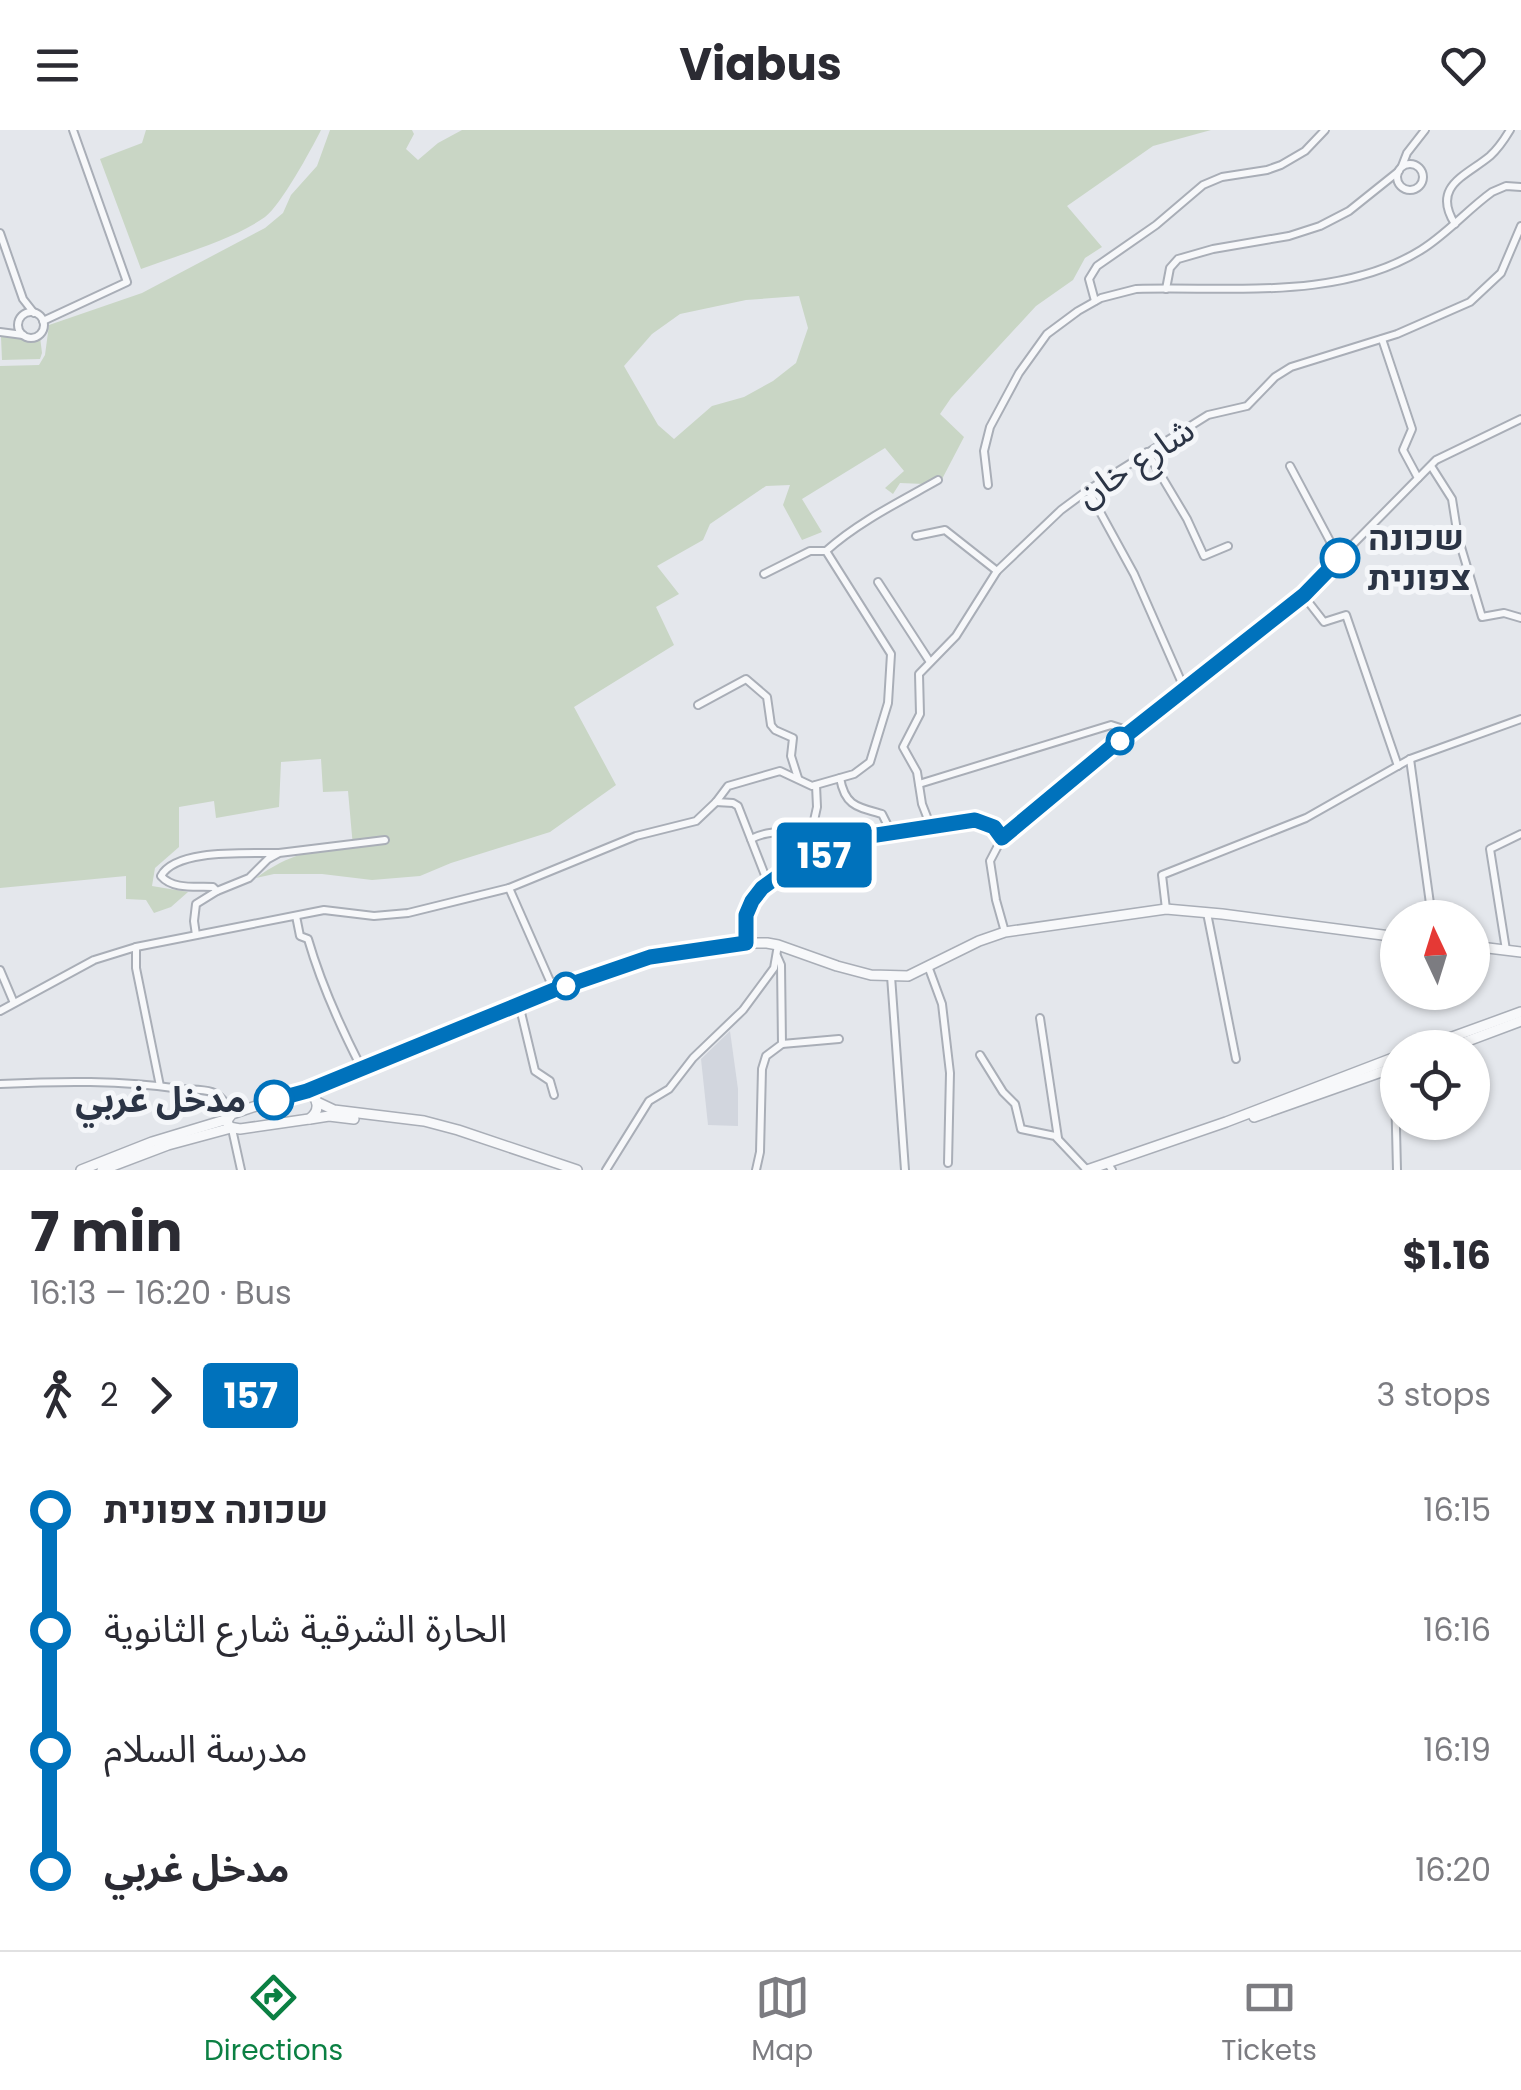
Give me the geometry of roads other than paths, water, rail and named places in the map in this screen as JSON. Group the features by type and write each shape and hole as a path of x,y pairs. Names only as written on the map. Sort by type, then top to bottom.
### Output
{"street":[{"path":"43,322 127,282 73,130"},
{"path":"1094,301 1089,279 1097,266 1156,225 1202,185 1222,177 1267,170 1305,151 1325,130"},
{"path":"1400,185 1397,179 1407,152 1425,130"},
{"path":"1455,224 1448,206 1451,186 1494,152 1510,130"},
{"path":"1380,187 1391,183 1408,190 1420,186 1423,178 1415,154 1416,142"},
{"path":"1166,288 1170,268 1178,259 1320,226 1349,212 1400,169 1409,164 1419,168"},
{"path":"988,485 984,451 990,427 1019,373 1047,334 1094,301 1126,290 1313,285 1359,278 1410,256 1437,239 1492,192 1506,186 1521,186"},
{"name":"شارع خان","path":"931,827 916,772 903,748 920,714 918,674 956,636 997,571 1088,490 1208,415 1247,406 1275,377 1291,367 1382,339 1470,302 1500,273 1521,226"},
{"path":"0,233 22,299 43,322"},
{"path":"0,270 12,268"},
{"path":"22,299 18,326 23,335"},
{"path":"1,332 34,313"},
{"path":"1,332 30,338 42,331 43,322"},
{"path":"1382,339 1412,429 1403,450 1418,478"},
{"path":"1005,932 990,860 1002,838 1304,595 1436,460 1520,420"},
{"path":"1147,452 1204,556 1228,546"},
{"path":"1290,466 1340,558"},
{"path":"1430,466 1452,498 1458,537 1482,617 1504,613 1521,618"},
{"path":"764,574 810,551 826,551 938,480"},
{"path":"1088,490 1134,574 1185,690"},
{"path":"916,536 945,530 997,571"},
{"path":"0,1011 94,960 136,946 324,910 374,916 408,913 509,888 636,836 696,821 728,786 780,770 812,786 854,774 870,762 888,704 891,654 826,551"},
{"path":"878,582 930,662"},
{"path":"1304,595 1324,622 1346,615 1398,766"},
{"path":"698,705 746,679 766,697 775,730 793,738 791,756 798,779"},
{"path":"1166,909 1162,875 1306,818 1410,760 1521,719"},
{"path":"918,784 1111,725 1133,732"},
{"path":"1410,760 1429,900"},
{"path":"840,778 843,794 854,805 882,814 891,832"},
{"path":"752,839 813,826 818,807 816,784"},
{"path":"716,802 738,806 768,883"},
{"path":"746,943 746,915 768,883 784,872 870,836 975,820 994,827 1002,838"},
{"path":"1506,950 1490,849 1521,834"},
{"path":"216,891 213,887 164,881 163,870 197,856 385,840"},
{"path":"196,935 196,904 249,878 279,852"},
{"path":"509,888 554,990"},
{"path":"102,1170 554,990 650,957 746,943 872,975 908,976 1005,932 1166,909 1380,935"},
{"path":"1208,913 1236,1059"},
{"path":"296,915 300,936 308,940 331,1005 362,1067"},
{"path":"136,946 136,968 160,1086"},
{"path":"1490,948 1521,952"},
{"path":"777,950 781,965 782,1044"},
{"path":"606,1170 649,1100 669,1088 693,1058 744,1010 774,968 777,950"},
{"path":"928,966 942,1004 950,1072 948,1162"},
{"path":"0,970 14,1003"},
{"path":"891,976 905,1170"},
{"path":"519,1004 536,1071 550,1081 554,1095"},
{"path":"1472,1030 1521,1012"},
{"path":"1040,1018 1058,1139"},
{"path":"1490,1033 1521,1021"},
{"path":"756,1170 766,1056 782,1044 839,1039"},
{"path":"980,1055 1016,1104 1022,1129 1054,1136 1087,1170 1380,1063"},
{"path":"1108,1169 1380,1073"},
{"path":"0,1084 60,1082 211,1092 225,1104 241,1170"},
{"path":"307,1091 317,1102 310,1119"},
{"path":"317,1102 334,1110 424,1121 577,1170"},
{"path":"81,1170 152,1142 231,1121 329,1116 470,1135"},
{"path":"1397,1140 1398,1170"}],"place":[{"name":"שכונה צפונית","path":"1340,558"},
{"name":"مدخل غربي","path":"274,1100"}]}
